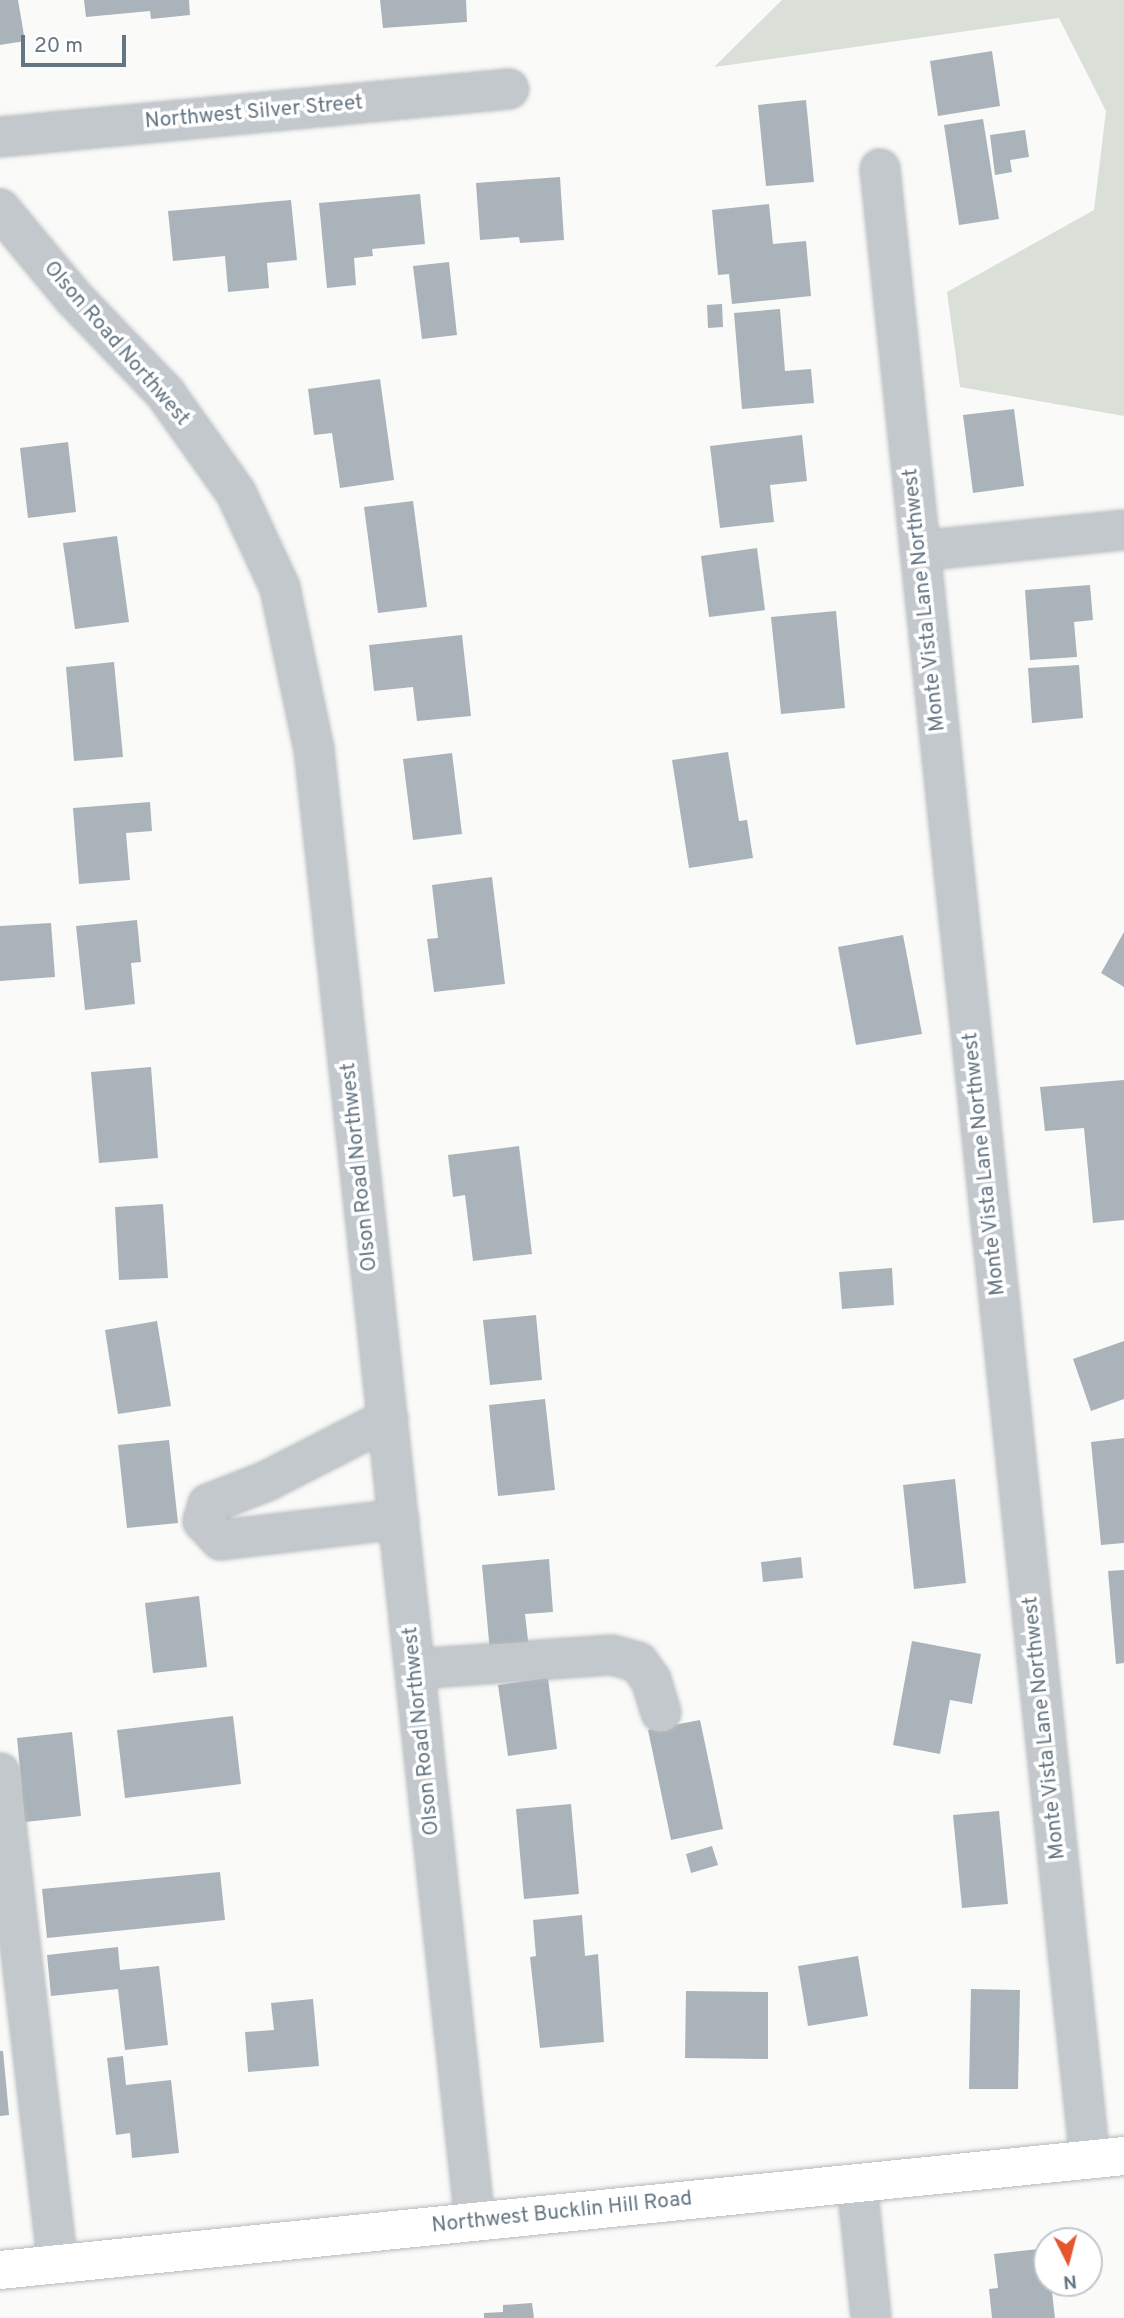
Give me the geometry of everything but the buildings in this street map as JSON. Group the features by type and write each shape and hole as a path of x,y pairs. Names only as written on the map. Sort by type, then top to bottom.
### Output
{"main road":[{"name":"Northwest Bucklin Hill Road","path":"0,2270 1107,2158"}],"street":[{"name":"Northwest Silver Street","path":"0,137 509,89"},
{"name":"Monte Vista Lane Northwest","path":"880,169 920,551 1107,2158"},
{"name":"Olson Road Northwest","path":"0,209 74,298 165,393 236,493 280,588 314,749 475,2222"},
{"path":"920,551 1124,530"},
{"path":"388,1419 267,1481 208,1504 203,1521 221,1540 399,1519"},
{"path":"415,1669 612,1656 638,1662 652,1680 661,1713"},
{"path":"0,1773 58,2264"},
{"path":"857,2184 871,2318"}],"shaded area":[{"path":"782,0 1124,0 1124,416 960,387 947,292 1094,210 1106,111 1059,18 714,67"}]}
